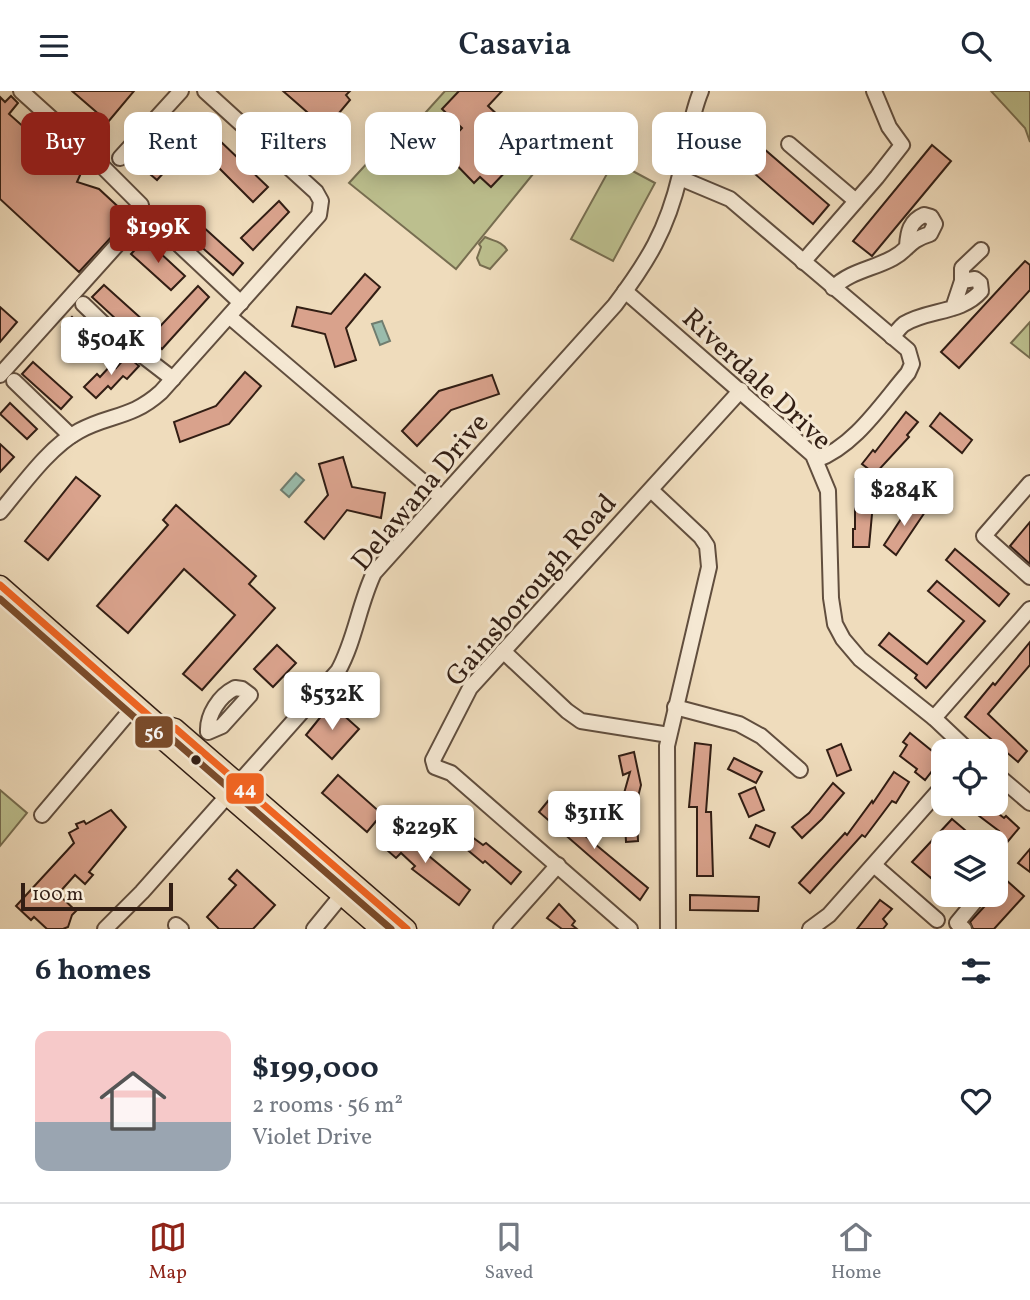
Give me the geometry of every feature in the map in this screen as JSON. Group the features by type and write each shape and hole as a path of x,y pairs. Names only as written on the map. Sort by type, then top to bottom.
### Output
{"main road":[{"path":"0,585 157,723 175,727 232,789 341,896 380,929"},
{"path":"232,789 338,869 407,929"}],"street":[{"path":"21,91 82,146 141,205 142,217 7,378 71,436"},
{"path":"120,158 181,91"},
{"path":"0,512 57,447 71,436 87,427 143,407 161,392 319,215 321,201 316,193 205,91"},
{"name":"Delawana Drive","path":"105,929 135,900 338,671 374,573 550,378 642,270 660,238 680,178 700,91"},
{"path":"803,262 902,145 889,127 874,91"},
{"path":"789,144 856,201"},
{"path":"680,178 730,199 908,350 912,364 908,373 855,434 831,453 816,460"},
{"path":"157,224 241,303"},
{"path":"834,288 849,276 893,258 907,246"},
{"path":"953,308 962,281 962,268 981,250"},
{"path":"892,337 904,324 973,300 981,291 980,283 975,279 962,281"},
{"name":"Riverdale Drive","path":"625,291 741,390 816,460 828,491 831,598 835,624 852,651 955,739"},
{"path":"83,304 112,333 173,379"},
{"path":"230,317 441,497"},
{"name":"Gainsborough Road","path":"630,929 451,773 435,767 433,760 470,688 741,390"},
{"path":"1030,483 984,536 1030,577"},
{"path":"651,490 701,537 706,546 709,567 668,735 665,760 668,929"},
{"path":"933,718 1030,609"},
{"path":"503,651 581,721 668,735"},
{"path":"212,731 210,715 230,690 242,688 250,695"},
{"path":"42,815 136,704"},
{"path":"675,707 739,724 761,736 800,771"},
{"path":"1008,784 1030,803"},
{"path":"810,929 829,915 931,800"},
{"path":"501,929 558,865"},
{"path":"874,865 937,920"},
{"path":"314,929 341,896 338,869"},
{"path":"964,929 957,923 970,907"}],"green space":[{"path":"445,91 471,91 495,112 474,112 474,175 532,175 456,269 349,183 365,166 365,175 460,175 460,112 426,112"},
{"path":"991,91 1030,91 1030,142 1025,128"},
{"path":"638,174 655,183 613,261 571,239 606,175"},
{"path":"485,237 500,243 507,250 490,269 480,265 477,258 481,247 479,244"},
{"path":"1030,322 1030,358 1011,343"},
{"path":"0,790 27,813 0,846"}],"shaded area":[{"path":"382,321 390,341 380,345 372,324"},
{"path":"296,473 304,480 289,497 281,490"}],"building":[{"path":"72,91 134,91 110,120 110,112 96,112"},
{"path":"283,91 350,91 346,95 350,100 340,112 307,112"},
{"path":"459,91 502,91 488,106 494,112 474,112 474,175 502,175 491,187 480,177 474,183 460,169 460,112 445,112 442,109"},
{"path":"11,96 18,103 9,114 21,125 21,175 80,175 77,182 99,189 126,214 127,220 79,272 0,199 0,97 5,102"},
{"path":"222,143 236,156 236,175 256,175 268,187 253,202 222,171"},
{"path":"932,145 951,161 872,256 853,241"},
{"path":"766,151 829,205 813,224 756,175 766,175"},
{"path":"279,201 289,212 253,250 241,238"},
{"path":"190,215 243,263 233,275 179,227"},
{"path":"145,239 185,276 171,290 131,254"},
{"path":"1025,261 1030,265 1030,290 959,368 941,352"},
{"path":"365,274 380,287 346,328 356,360 335,367 325,334 292,326 297,307 331,314"},
{"path":"104,285 144,321 131,333 92,297"},
{"path":"198,286 209,297 162,349 150,337"},
{"path":"0,307 17,322 0,342"},
{"path":"72,317 104,348 94,358 62,327"},
{"path":"127,356 139,366 127,379 123,376 111,389 108,386 96,398 84,387 97,374 100,377 112,364 116,368"},
{"path":"33,362 72,397 61,409 22,374"},
{"path":"245,372 261,386 229,424 180,442 174,422 216,406"},
{"path":"492,375 499,394 451,410 417,446 402,431 439,391"},
{"path":"10,403 37,429 27,439 0,414"},
{"path":"906,412 918,422 907,435 909,437 875,474 862,464 873,450 875,452"},
{"path":"940,413 972,440 962,453 930,426"},
{"path":"0,444 14,457 0,472"},
{"path":"343,457 352,487 385,493 381,518 347,510 324,539 305,522 328,495 319,464"},
{"path":"76,477 100,496 48,560 25,541"},
{"path":"855,479 870,479 872,514 869,547 853,547"},
{"path":"912,502 925,512 896,555 884,545"},
{"path":"176,505 256,576 249,584 275,608 202,690 183,674 235,615 184,569 128,633 97,606 168,525 163,520"},
{"path":"1030,522 1030,564 1010,546"},
{"path":"955,549 1009,594 999,606 946,560"},
{"path":"937,581 985,621 926,688 915,678 917,675 879,645 889,633 927,664 964,621 928,591"},
{"path":"1030,642 1030,665 988,714 1027,751 1018,762 1008,754 1008,739 991,739 965,717 993,683 995,685"},
{"path":"277,645 296,663 273,687 254,669"},
{"path":"331,704 359,729 332,759 306,735"},
{"path":"910,733 931,750 931,772 925,780 915,772 917,769 900,756 907,745 903,742"},
{"path":"695,743 711,745 706,812 711,812 713,876 697,876 697,807 689,807"},
{"path":"841,744 851,770 837,776 827,750"},
{"path":"634,752 641,785 634,813 637,813 638,841 626,842 624,805 621,804 630,772 623,775 619,756"},
{"path":"734,758 762,772 756,783 728,769"},
{"path":"894,772 909,782 896,803 892,801 865,837 862,835 810,893 799,883 845,833 847,835"},
{"path":"338,775 382,814 367,832 322,793"},
{"path":"833,783 844,793 802,838 792,827 809,813"},
{"path":"755,787 764,810 749,817 739,794"},
{"path":"548,801 567,818 566,820 648,888 640,900 539,812"},
{"path":"111,810 126,827 89,872 93,875 85,884 75,875 58,894 76,911 68,927 47,929 34,917 31,920 16,906 74,843 69,833 78,828 76,824 84,821 86,824"},
{"path":"979,816 1006,816 1019,828 1008,841 1008,830 998,830"},
{"path":"952,819 965,830 942,830"},
{"path":"756,825 775,833 769,847 750,838"},
{"path":"395,826 470,890 459,905 412,869 415,866 401,853 396,858 379,843"},
{"path":"468,834 483,845 486,843 521,872 511,884 460,843"},
{"path":"931,842 931,878 912,862"},
{"path":"1030,849 1030,872 1018,863"},
{"path":"237,870 275,905 253,929 219,929 207,917 236,885 229,879"},
{"path":"1008,882 1024,896 994,929 973,929 970,922 984,907 1008,907"},
{"path":"690,895 759,897 758,911 690,910"},
{"path":"880,900 892,909 883,919 887,924 883,929 857,929"},
{"path":"559,904 575,921 572,925 577,929 562,929 547,918"}],"transit line":[{"name":"44","path":"0,585 157,723 175,728 407,929"},
{"name":"56","path":"0,599 150,731 170,737 391,929"}]}
